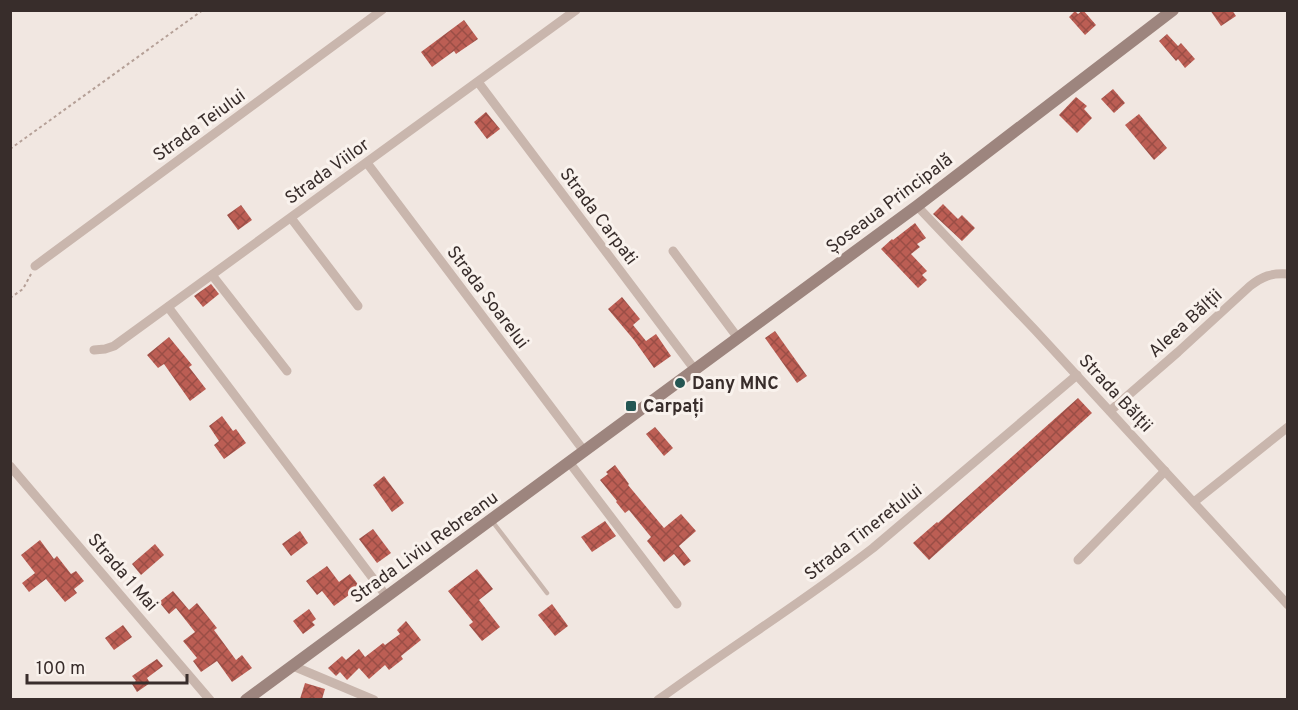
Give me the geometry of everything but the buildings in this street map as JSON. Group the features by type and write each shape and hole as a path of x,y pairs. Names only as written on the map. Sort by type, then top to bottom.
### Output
{"main road":[{"name":"Șoseaua Principală","path":"624,422 917,206 1173,10"},
{"name":"Strada Liviu Rebreanu","path":"246,699 624,422"}],"street":[{"name":"Strada Teiului","path":"35,266 382,10"},
{"name":"Strada Viilor","path":"94,350 114,346 576,10"},
{"name":"Strada Carpati","path":"478,82 695,370"},
{"name":"Strada Soarelui","path":"367,163 584,451"},
{"name":"Strada Bălții","path":"917,206 1077,375 1287,605"},
{"path":"291,219 358,306"},
{"path":"673,251 738,338"},
{"name":"Aleea Bălții","path":"1110,411 1250,286 1262,277 1276,273 1287,274"},
{"path":"212,275 287,371"},
{"path":"168,307 387,597"},
{"name":"Strada Tineretului","path":"658,699 873,548 1077,375"},
{"path":"1194,502 1287,427"},
{"path":"569,462 677,604"},
{"name":"Strada 1 Mai","path":"10,466 210,699"},
{"path":"1078,560 1165,471"},
{"path":"293,666 374,699"}],"lane":[{"path":"491,520 547,593"}],"path":[{"path":"10,148 203,10"},
{"path":"10,298 23,289 35,266"}],"place":[{"name":"Dany MNC","path":"680,383"},
{"name":"Carpați","path":"631,406"}]}
